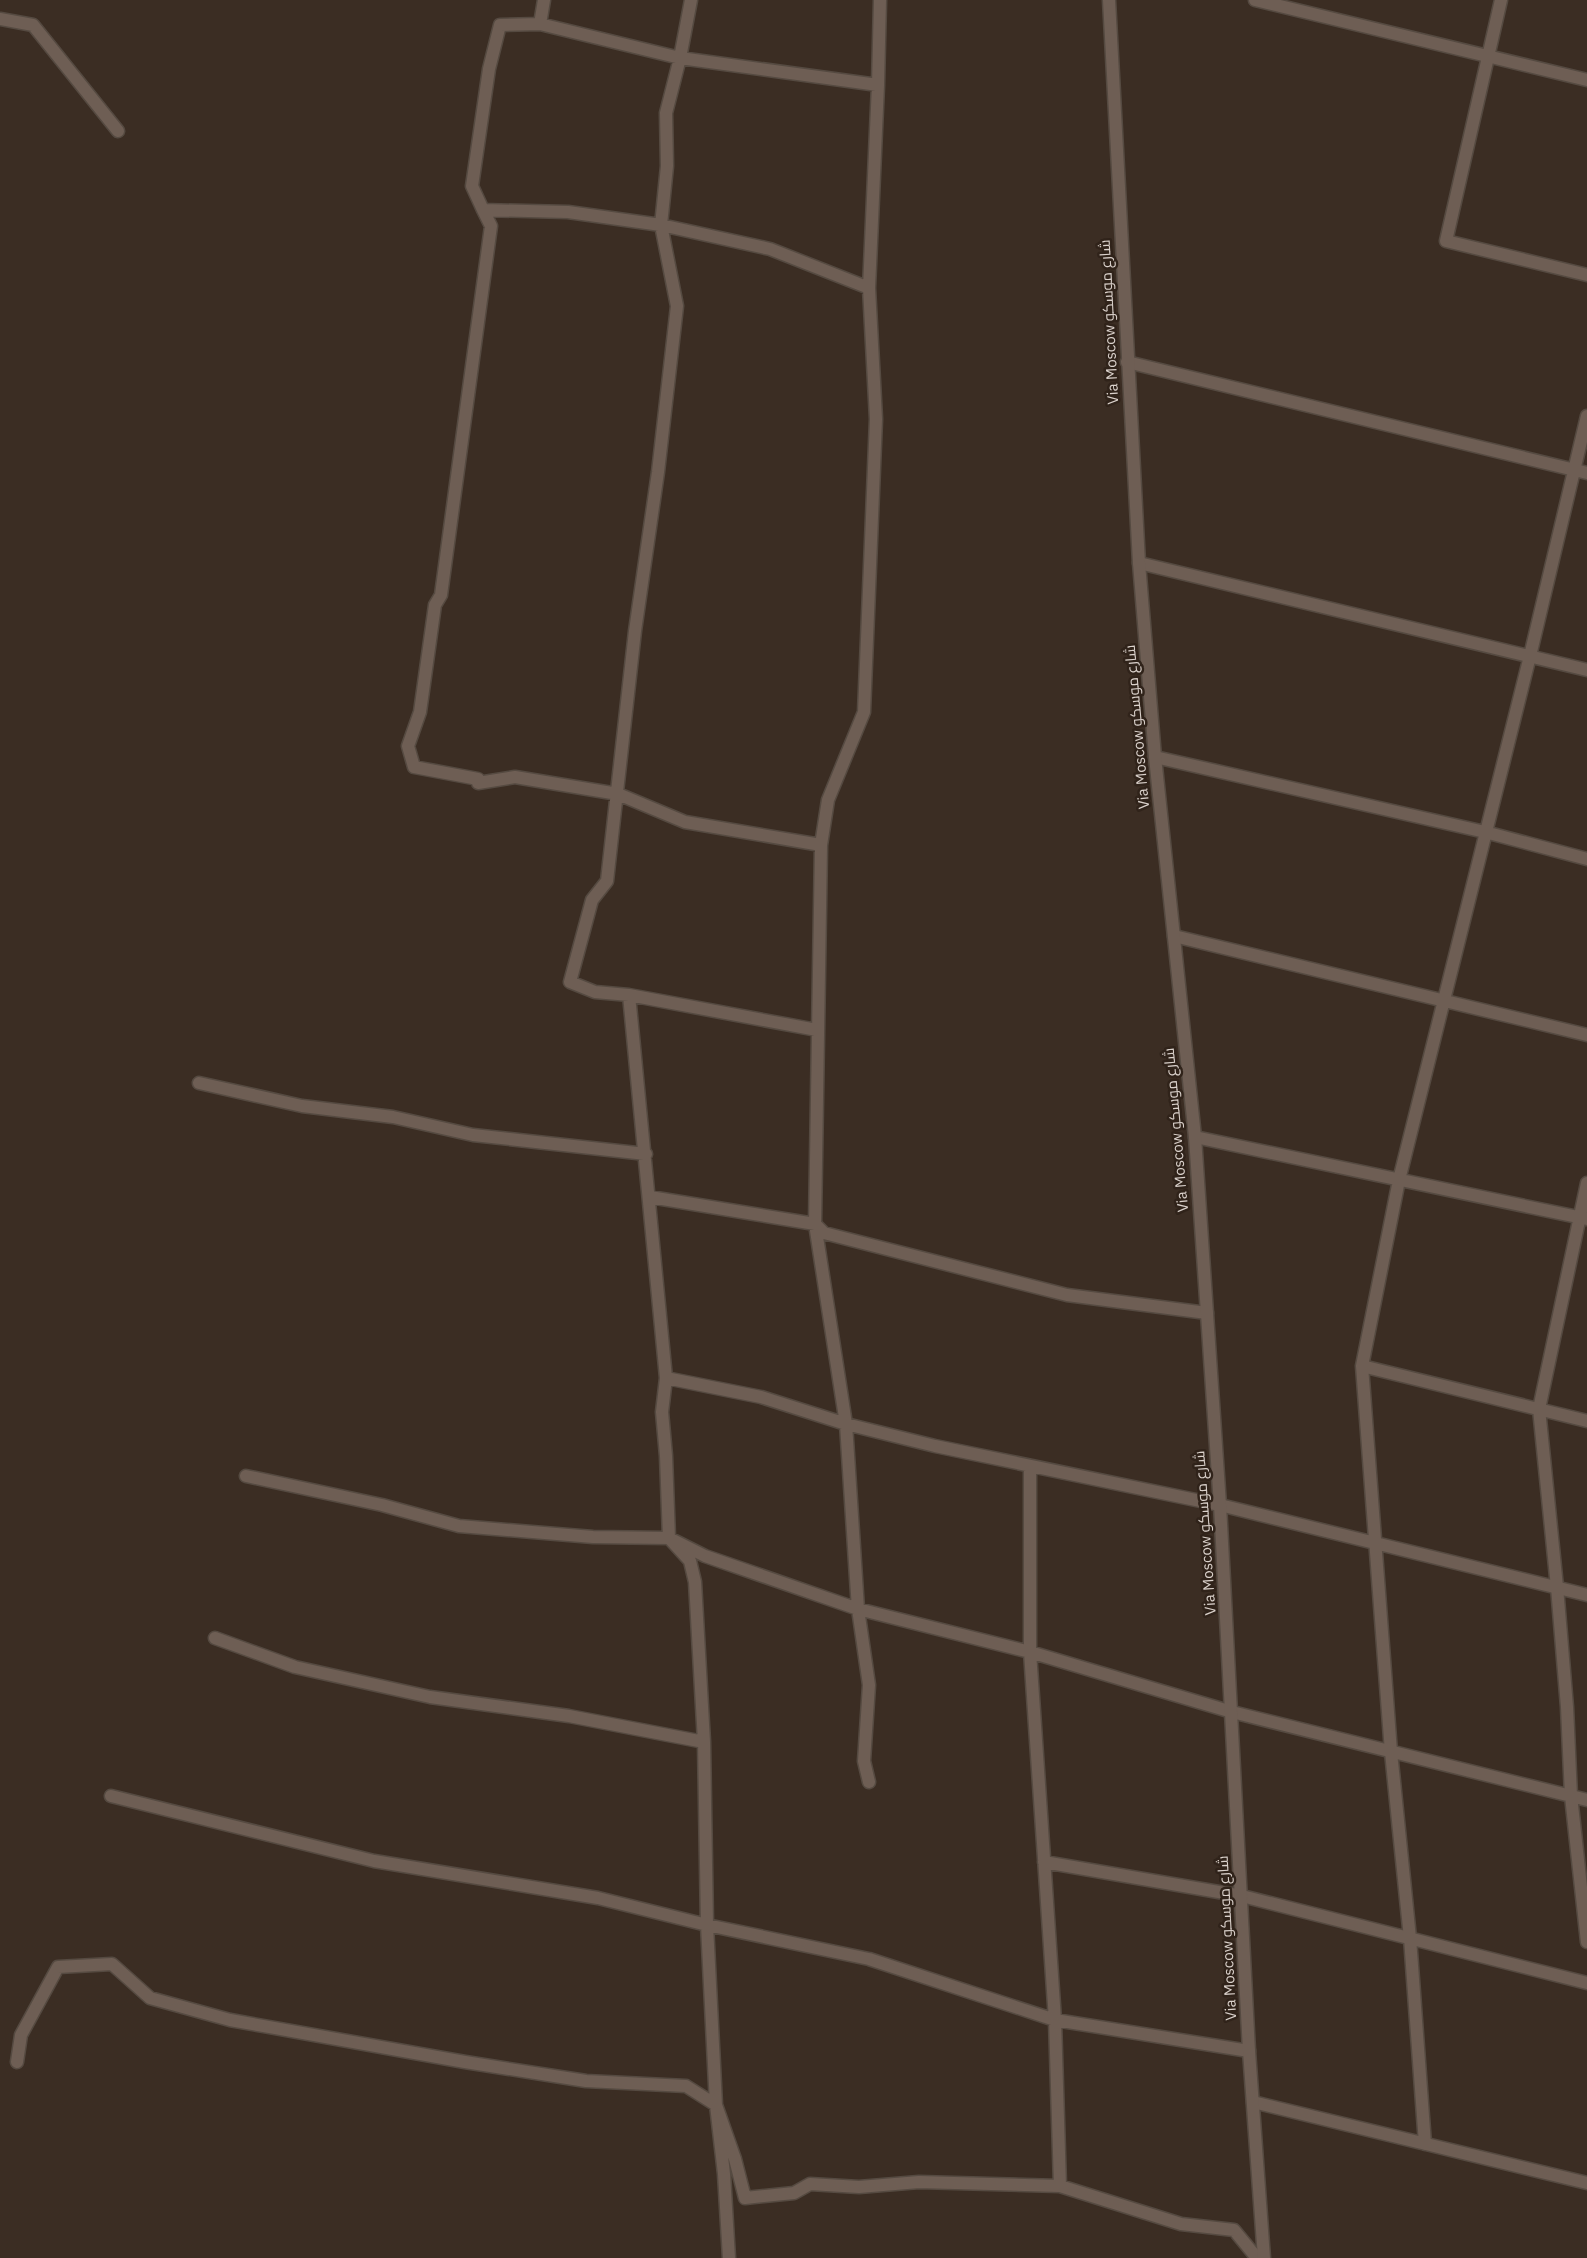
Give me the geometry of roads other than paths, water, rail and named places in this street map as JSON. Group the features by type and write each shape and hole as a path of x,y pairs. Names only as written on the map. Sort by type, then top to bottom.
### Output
{"street":[{"path":"540,24 544,0"},
{"path":"691,0 680,58 666,113 667,166 661,225 677,306 658,472 635,631 607,881 592,900 570,982 595,992 628,994 817,1030"},
{"path":"869,1782 864,1761 869,1685 858,1609 846,1424 815,1224 821,845 828,800 864,712 876,419 870,288 880,0"},
{"name":"Via Moscow شارع موسكو","path":"1109,0 1139,563 1155,757 1195,1137 1220,1505 1249,2051 1264,2258"},
{"path":"1255,0 1587,80"},
{"path":"1501,0 1446,241 1587,275"},
{"path":"0,19 33,25 118,131"},
{"path":"821,845 685,822 618,794 515,776 478,783 478,779 414,767 408,746 420,712 436,605 441,595 491,226 472,186 489,69 500,26 540,24 680,58 878,84"},
{"path":"483,210 568,212 661,225 770,249 870,288"},
{"path":"1127,362 1587,473"},
{"path":"1424,2144 1410,1938 1391,1752 1362,1366 1399,1180 1530,656 1587,416"},
{"path":"1139,563 1587,670"},
{"path":"1155,757 1485,832 1587,859"},
{"path":"1174,936 1587,1036"},
{"path":"628,994 646,1154 666,1378 662,1412 666,1456 669,1538 690,1561 695,1582 704,1742 707,1925 716,2105 724,2174 729,2258"},
{"path":"199,1083 302,1106 393,1117 473,1135 646,1154"},
{"path":"1195,1137 1583,1218"},
{"path":"1587,1183 1583,1218 1539,1408 1567,1707 1571,1796 1587,1942"},
{"path":"650,1196 815,1224 824,1233 1067,1295 1207,1313"},
{"path":"1362,1366 1587,1421"},
{"path":"666,1378 761,1397 846,1424 1030,1466 1220,1505 1587,1595"},
{"path":"1030,1466 1030,1652 1055,2020 1060,2186"},
{"path":"246,1476 382,1505 459,1526 593,1537 669,1538 705,1556 858,1609 1030,1652 1232,1712 1587,1800"},
{"path":"215,1638 295,1666 430,1697 569,1716 704,1742"},
{"path":"111,1796 374,1860 598,1898 707,1925 869,1959 1055,2020 1249,2051"},
{"path":"1044,1862 1242,1896 1587,1983"},
{"path":"17,2062 21,2036 58,1967 112,1964 150,1998 230,2020 465,2062 586,2081 686,2086 716,2105 735,2159 746,2198 794,2194 810,2184 859,2187 919,2182 1060,2186 1181,2224 1234,2230 1257,2258"},
{"path":"1253,2102 1587,2183"}]}
